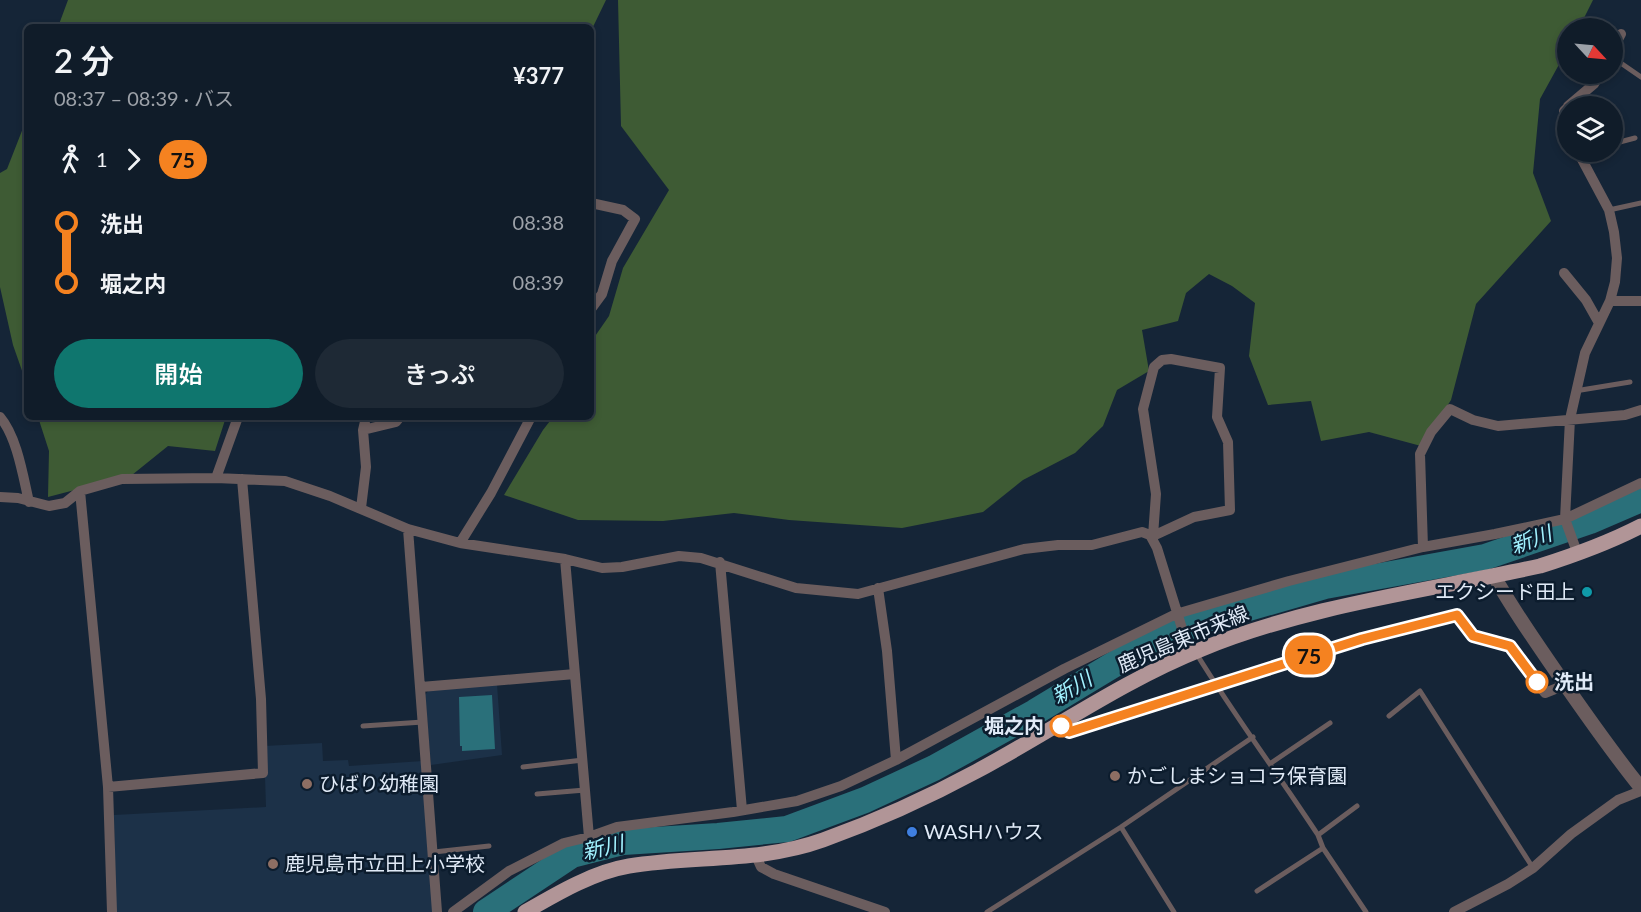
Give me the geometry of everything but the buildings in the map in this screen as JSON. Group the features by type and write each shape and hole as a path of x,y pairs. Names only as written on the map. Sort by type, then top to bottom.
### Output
{"main road":[{"name":"鹿児島東市来線","path":"525,912 601,874 627,866 782,853 817,843 886,816 979,770 1137,678 1192,653 1286,619 1540,566 1578,555 1615,540 1641,526"}],"street":[{"path":"1580,96 1594,84"},
{"path":"1578,555 1565,519 1570,419 1585,353 1610,301 1615,282 1617,258 1609,210 1586,162"},
{"path":"594,204 623,210 635,219 612,261 602,294 594,305"},
{"path":"1564,273 1587,300 1599,322"},
{"path":"1610,301 1641,301"},
{"path":"0,497 18,498 49,506 65,503 80,491 122,479 216,478 285,481 361,508 408,529 460,543 602,568 622,567 679,556 701,558 720,562 796,588 858,594 1024,549 1058,544 1092,545 1142,532 1151,536 1194,517 1230,510 1227,441 1217,417 1221,368 1171,359 1162,360 1154,367 1143,409 1156,495 1151,536 1157,548 1176,614 1192,653"},
{"path":"1424,547 1420,454 1431,432 1450,409 1473,420 1498,426 1625,416 1641,410"},
{"path":"0,417 6,424 22,468 29,502"},
{"path":"216,478 237,420"},
{"path":"361,508 366,467 363,430 365,420"},
{"path":"363,430 398,420"},
{"path":"460,543 491,493 529,420"},
{"path":"108,787 263,772 261,699 242,479"},
{"path":"453,912 509,871 564,843 617,827 797,801 841,786 896,760 1064,669 1176,614 1289,580 1424,547 1565,519 1641,483"},
{"path":"80,491 108,787 112,912"},
{"path":"408,529 437,912"},
{"path":"566,560 589,837"},
{"path":"720,562 742,810"},
{"path":"1454,912 1508,884 1533,868 1571,834 1618,800 1641,789 1614,755 1509,604 1494,576"},
{"path":"878,588 887,651 896,760"},
{"path":"1057,724 1069,732 1362,639 1457,615 1473,636 1510,646 1545,693 1565,685"},
{"path":"421,687 575,674"},
{"path":"756,856 761,867 774,874 885,912"}],"lane":[{"path":"1623,65 1641,77"},
{"path":"1623,141 1635,138"},
{"path":"1609,210 1641,203"},
{"path":"1575,391 1630,382"},
{"path":"1192,653 1271,763 1318,835 1323,848 1366,912"},
{"path":"1389,716 1420,691 1533,868"},
{"path":"363,726 423,722"},
{"path":"1271,763 1330,723"},
{"path":"987,912 1121,827 1253,737"},
{"path":"523,767 583,760"},
{"path":"537,794 585,790"},
{"path":"1318,835 1357,806"},
{"path":"1121,827 1174,912"},
{"path":"434,852 489,846"},
{"path":"1257,891 1323,848"}],"shaded area":[{"path":"68,0 606,0 594,25 59,24"},
{"path":"618,0 1593,0 1584,18 1557,18 1557,68 1540,99 1533,173 1551,221 1476,304 1451,400 1421,446 1369,432 1321,441 1311,401 1268,405 1249,356 1255,303 1232,286 1209,274 1186,293 1178,321 1142,330 1149,371 1117,390 1103,426 1075,453 1023,480 983,512 902,528 789,520 734,513 663,521 578,520 504,495 551,420 594,420 594,338 609,316 623,268 669,190 621,126"},
{"path":"24,126 24,376 13,345 0,287 0,173 7,169"},
{"path":"39,420 225,420 215,451 168,446 132,475 48,497 49,451"},
{"path":"497,684 502,755 431,765 425,695 429,690"},
{"path":"492,695 495,749 462,751 459,697"},
{"name":"鹿児島市立田上小学校","path":"322,743 323,761 348,760 349,766 423,761 434,912 116,912 114,815 266,807 264,746"}],"waterway":[{"name":"新川","path":"486,912 572,855 623,842 787,829 865,800 934,768 1035,712 1161,636 1325,586 1485,557 1590,521 1641,499"}],"bus line":[{"name":"75","path":"1061,726 1069,732 1362,639 1457,615 1473,636 1510,646 1537,682"}],"place":[{"name":"エクシード田上","path":"1587,592"},
{"name":"洗出","path":"1537,682"},
{"name":"堀之内","path":"1061,726"},
{"name":"かごしまショコラ保育園","path":"1115,776"},
{"name":"ひばり幼稚園","path":"307,784"},
{"name":"WASHハウス","path":"912,832"},
{"name":"鹿児島市立田上小学校","path":"273,864"}]}
